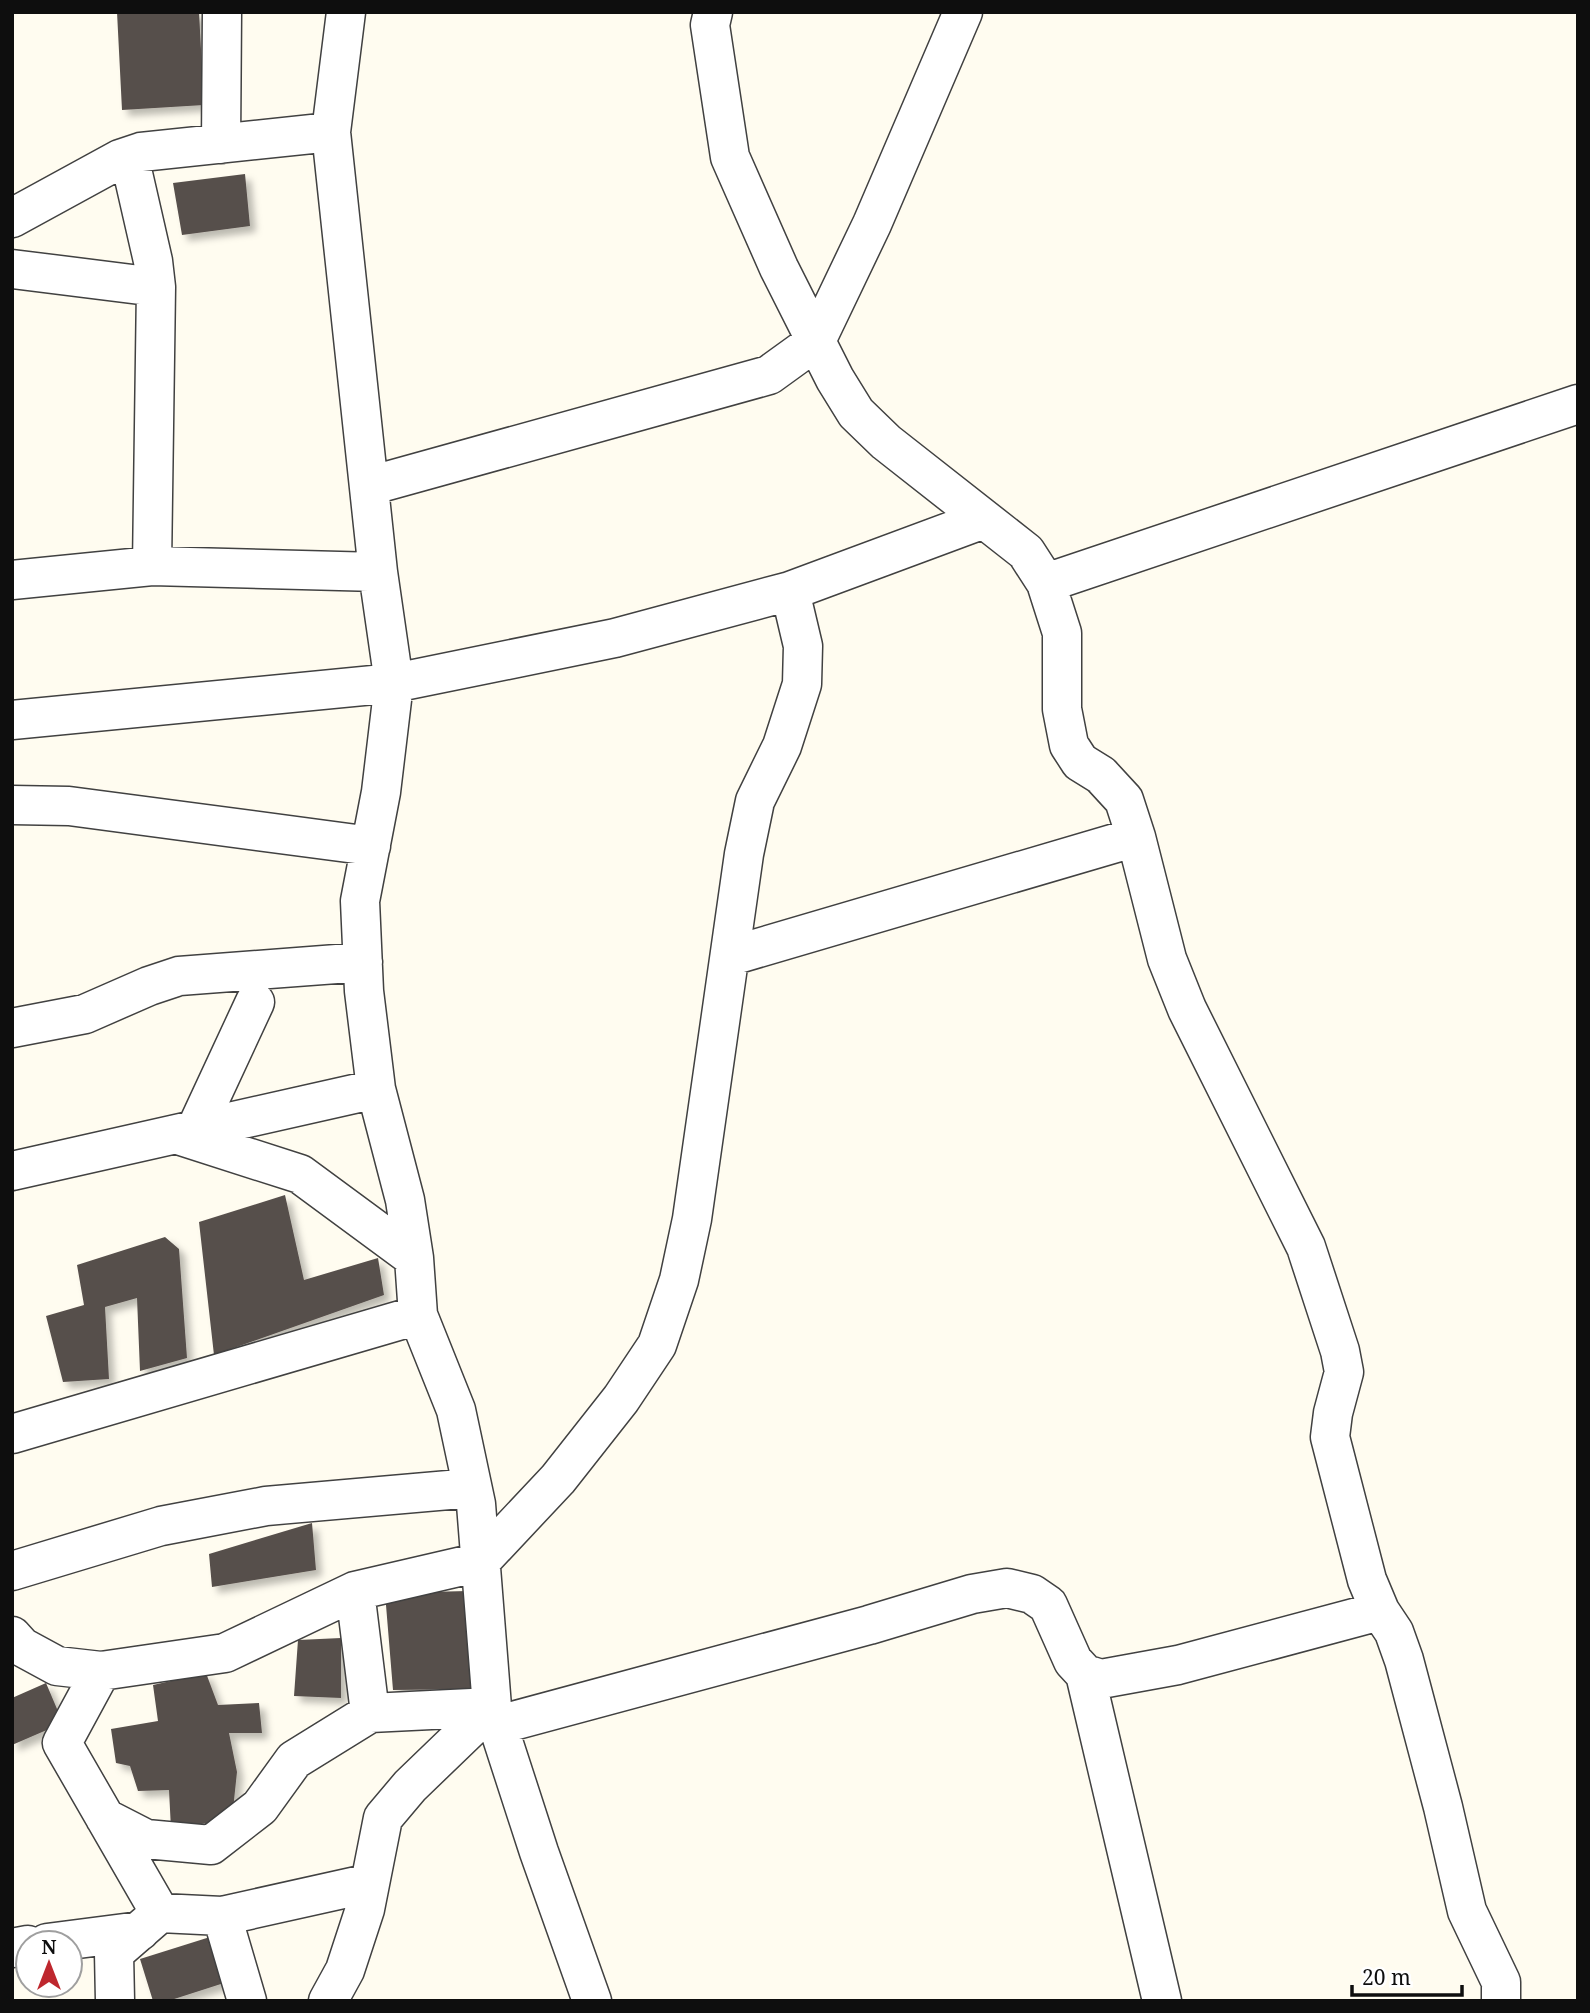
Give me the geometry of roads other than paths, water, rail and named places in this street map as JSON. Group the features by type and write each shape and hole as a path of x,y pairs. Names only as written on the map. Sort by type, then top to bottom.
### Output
{"street":[{"path":"221,144 222,12"},
{"path":"346,12 331,132 378,572 394,683 381,792 360,901 364,991 376,1089 405,1200 414,1258 418,1315 456,1410 476,1504 495,1716 539,1852 592,2001"},
{"path":"713,12 710,25 730,157 779,268 835,379 856,413 886,442 1026,552 1045,583 1062,633 1062,709 1069,744 1080,762 1101,775 1124,800 1167,959 1187,1009 1306,1247 1340,1351 1344,1372 1333,1413 1331,1437 1367,1580 1380,1611 1394,1632 1404,1660 1467,1911 1501,1982 1501,2001"},
{"path":"369,486 769,375 817,341 872,224 963,12"},
{"path":"12,218 141,152 331,132"},
{"path":"129,156 153,261 156,287 152,566"},
{"path":"12,269 156,287"},
{"path":"1045,583 1578,404"},
{"path":"12,720 394,683 615,638 790,591 984,519"},
{"path":"12,580 152,566 378,572"},
{"path":"12,1636 22,1647 57,1666 101,1671 225,1653 355,1591 481,1562 558,1479 621,1399 657,1345 679,1280 692,1219 744,854 755,801 782,746 802,684 803,646 790,591"},
{"path":"12,805 69,806 371,846"},
{"path":"730,956 1136,837"},
{"path":"12,1028 85,1014 179,976 363,962"},
{"path":"186,1132 255,1002"},
{"path":"15,1168 376,1089"},
{"path":"186,1132 300,1174 414,1258"},
{"path":"12,1434 418,1315"},
{"path":"12,1571 161,1526 266,1506 472,1488"},
{"path":"105,1818 146,1839 211,1845 260,1807 293,1760 370,1713 495,1716 869,1625 972,1594 1007,1588 1032,1594 1048,1605 1073,1661 1085,1674 1162,2001"},
{"path":"355,1591 370,1713"},
{"path":"1085,1674 1101,1679 1178,1665 1380,1611"},
{"path":"101,1671 62,1743 105,1818 150,1922"},
{"path":"328,2001 345,1970 365,1909 383,1818 410,1786 495,1716"},
{"path":"84,1935 150,1922 222,1916 370,1883"},
{"path":"222,1916 247,2001"},
{"path":"115,2001 114,1953 150,1922"}]}
